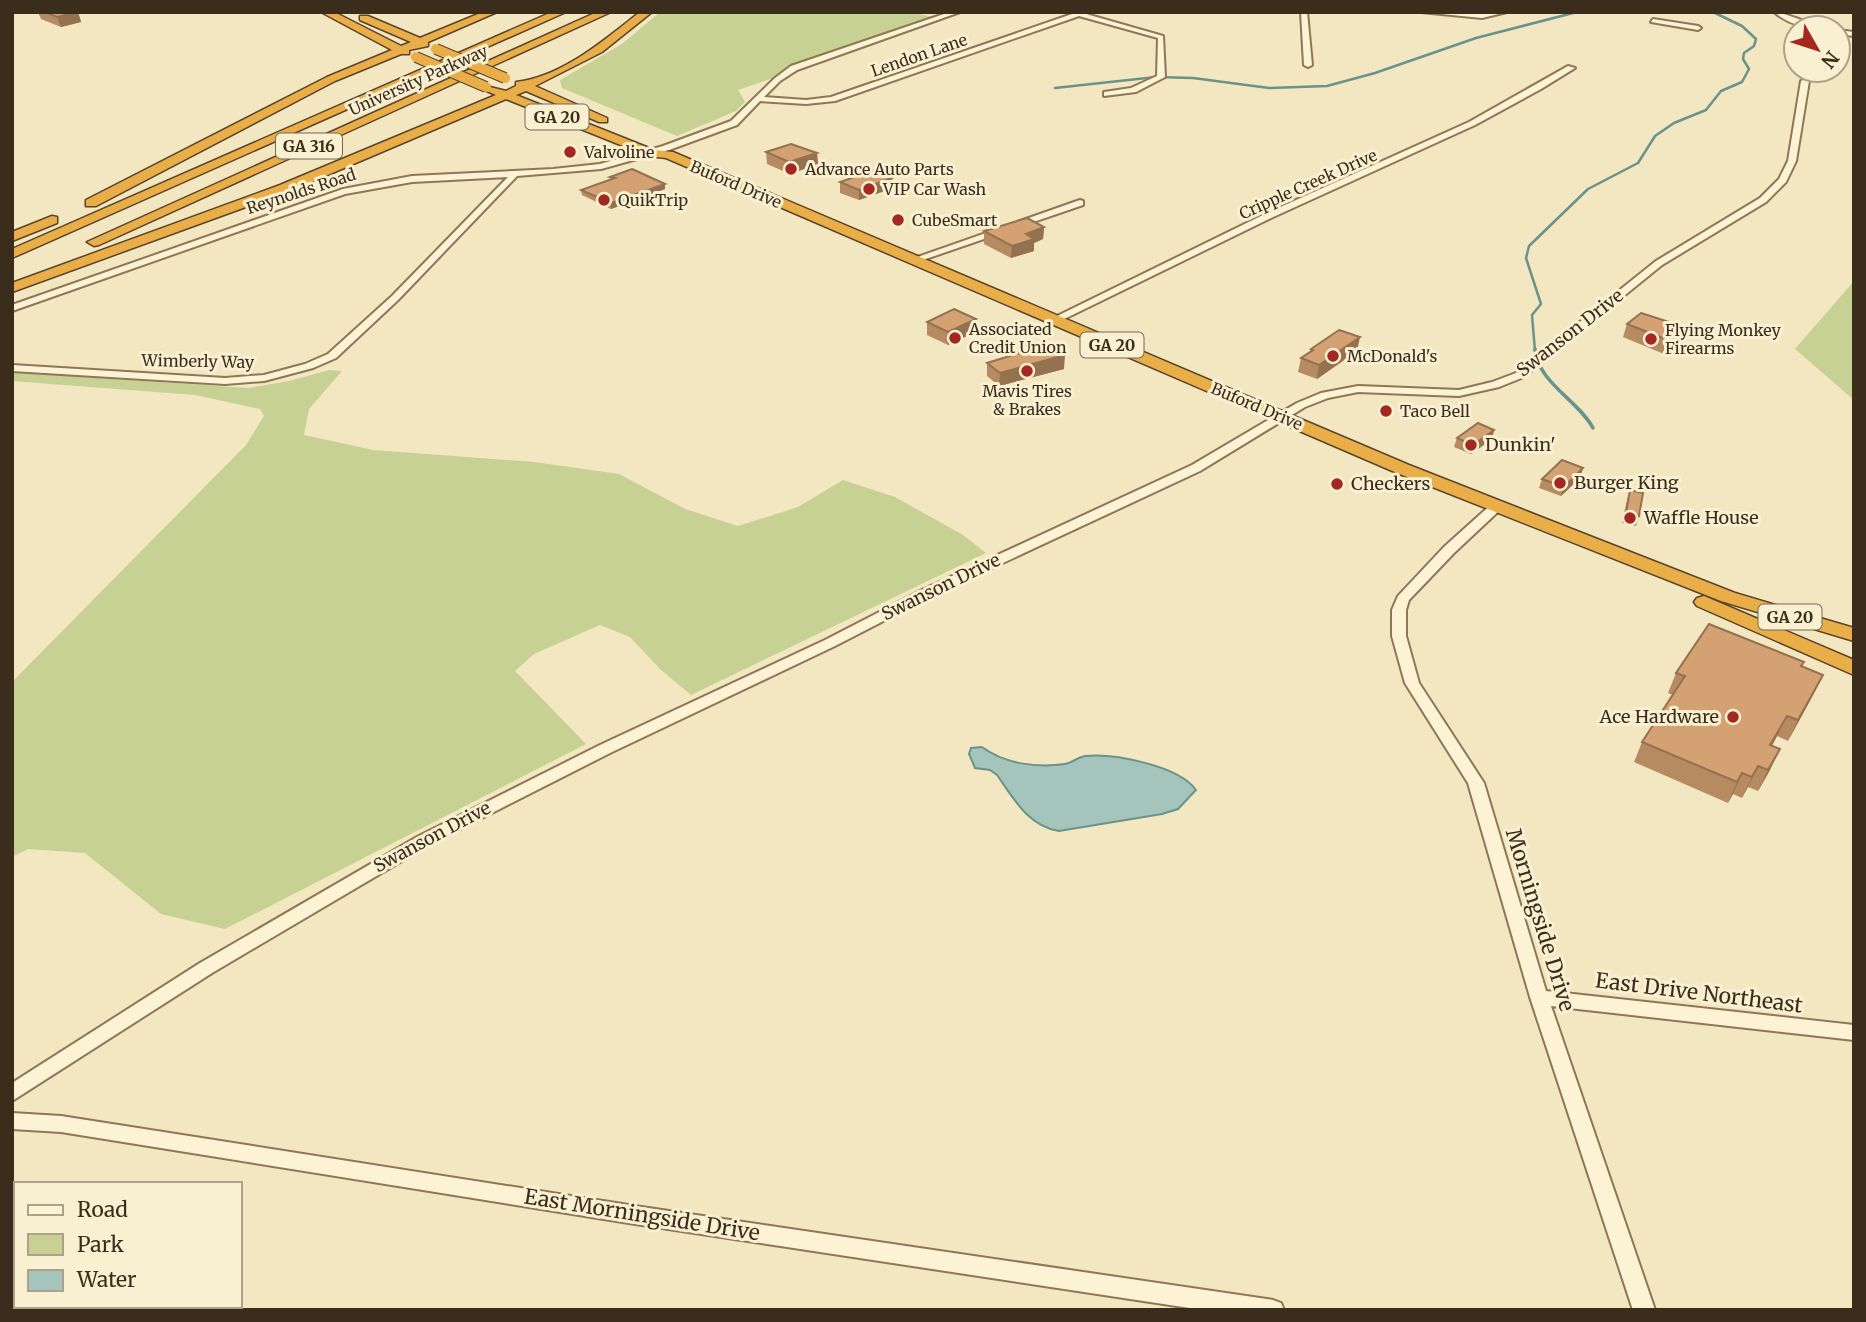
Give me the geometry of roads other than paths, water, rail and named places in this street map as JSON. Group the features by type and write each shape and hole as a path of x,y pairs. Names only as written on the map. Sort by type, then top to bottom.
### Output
{"highway":[{"name":"Buford Drive","path":"326,12 380,41 534,108 652,153 668,152"},
{"name":"Buford Drive","path":"352,12 548,96 914,260 1281,417 1728,597 1854,635"},
{"path":"12,246 331,79 492,12"},
{"name":"University Parkway","path":"12,254 561,12"},
{"name":"University Parkway","path":"87,245 606,12"},
{"path":"12,288 285,188 548,77 598,50 647,12"},
{"path":"392,30 421,31 467,22"},
{"path":"376,59 382,48 380,41"},
{"path":"548,77 545,85 548,96"},
{"path":"458,115 502,106 534,108"},
{"path":"12,237 127,186"},
{"path":"12,279 75,251"},
{"path":"1646,565 1700,601 1854,668"}],"street":[{"path":"668,152 734,124 775,80 794,68 957,12"},
{"path":"1304,12 1308,65"},
{"path":"1424,12 1482,16 1504,12"},
{"path":"1663,12 1653,21 1698,28"},
{"path":"1082,13 1161,37 1161,77 1133,90 1107,94"},
{"name":"Lendon Lane","path":"759,99 806,102 832,99 1082,13"},
{"name":"Cripple Creek Drive","path":"1054,320 1247,226 1343,185 1521,98 1571,68"},
{"name":"Swanson Drive","path":"12,1093 216,961 423,841 927,593 1196,468 1281,417 1325,395 1347,391 1459,393 1495,385 1520,375 1659,263 1763,200 1783,180 1792,162 1805,84"},
{"name":"Reynolds Road","path":"12,308 329,195 412,179 586,169 652,153"},
{"name":"Wimberly Way","path":"12,368 225,381 264,378 309,366 332,356 395,298 515,174"},
{"path":"914,260 1080,203"},
{"name":"Morningside Drive","path":"1498,505 1403,598 1399,610 1399,636 1412,683 1476,783 1538,997 1644,1310"},
{"name":"East Drive Northeast","path":"1538,997 1854,1033"},
{"name":"East Morningside Drive","path":"12,1121 61,1124 675,1221 1273,1310"}],"water":[{"path":"982,747 1011,761 1032,765 1065,764 1085,756 1128,759 1176,774 1196,790 1178,809 1162,814 1059,831 1039,824 1030,817 997,775 990,770 975,768 969,754 971,748"}],"waterway":[{"path":"1055,88 1156,77 1193,78 1269,88 1327,86 1375,73 1476,38 1577,12"},
{"path":"1535,351 1532,315 1541,304 1526,258 1529,246 1588,189 1638,163 1655,136 1674,123 1706,110 1721,91 1742,82 1749,69 1743,59 1744,53 1754,46 1756,39 1742,26 1713,12"},
{"path":"1535,349 1543,372 1593,428"}],"place":[{"name":"Valvoline","path":"570,152"},
{"name":"Advance Auto Parts","path":"791,169"},
{"name":"VIP Car Wash","path":"869,189"},
{"name":"QuikTrip","path":"604,200"},
{"name":"CubeSmart","path":"898,220"},
{"name":"Associated Credit Union","path":"955,338"},
{"name":"Flying Monkey Firearms","path":"1651,339"},
{"name":"McDonald's","path":"1333,356"},
{"name":"Mavis Tires & Brakes","path":"1027,371"},
{"name":"Taco Bell","path":"1386,411"},
{"name":"Dunkin'","path":"1471,445"},
{"name":"Burger King","path":"1560,483"},
{"name":"Checkers","path":"1337,484"},
{"name":"Waffle House","path":"1630,518"},
{"name":"Ace Hardware","path":"1733,717"}]}
